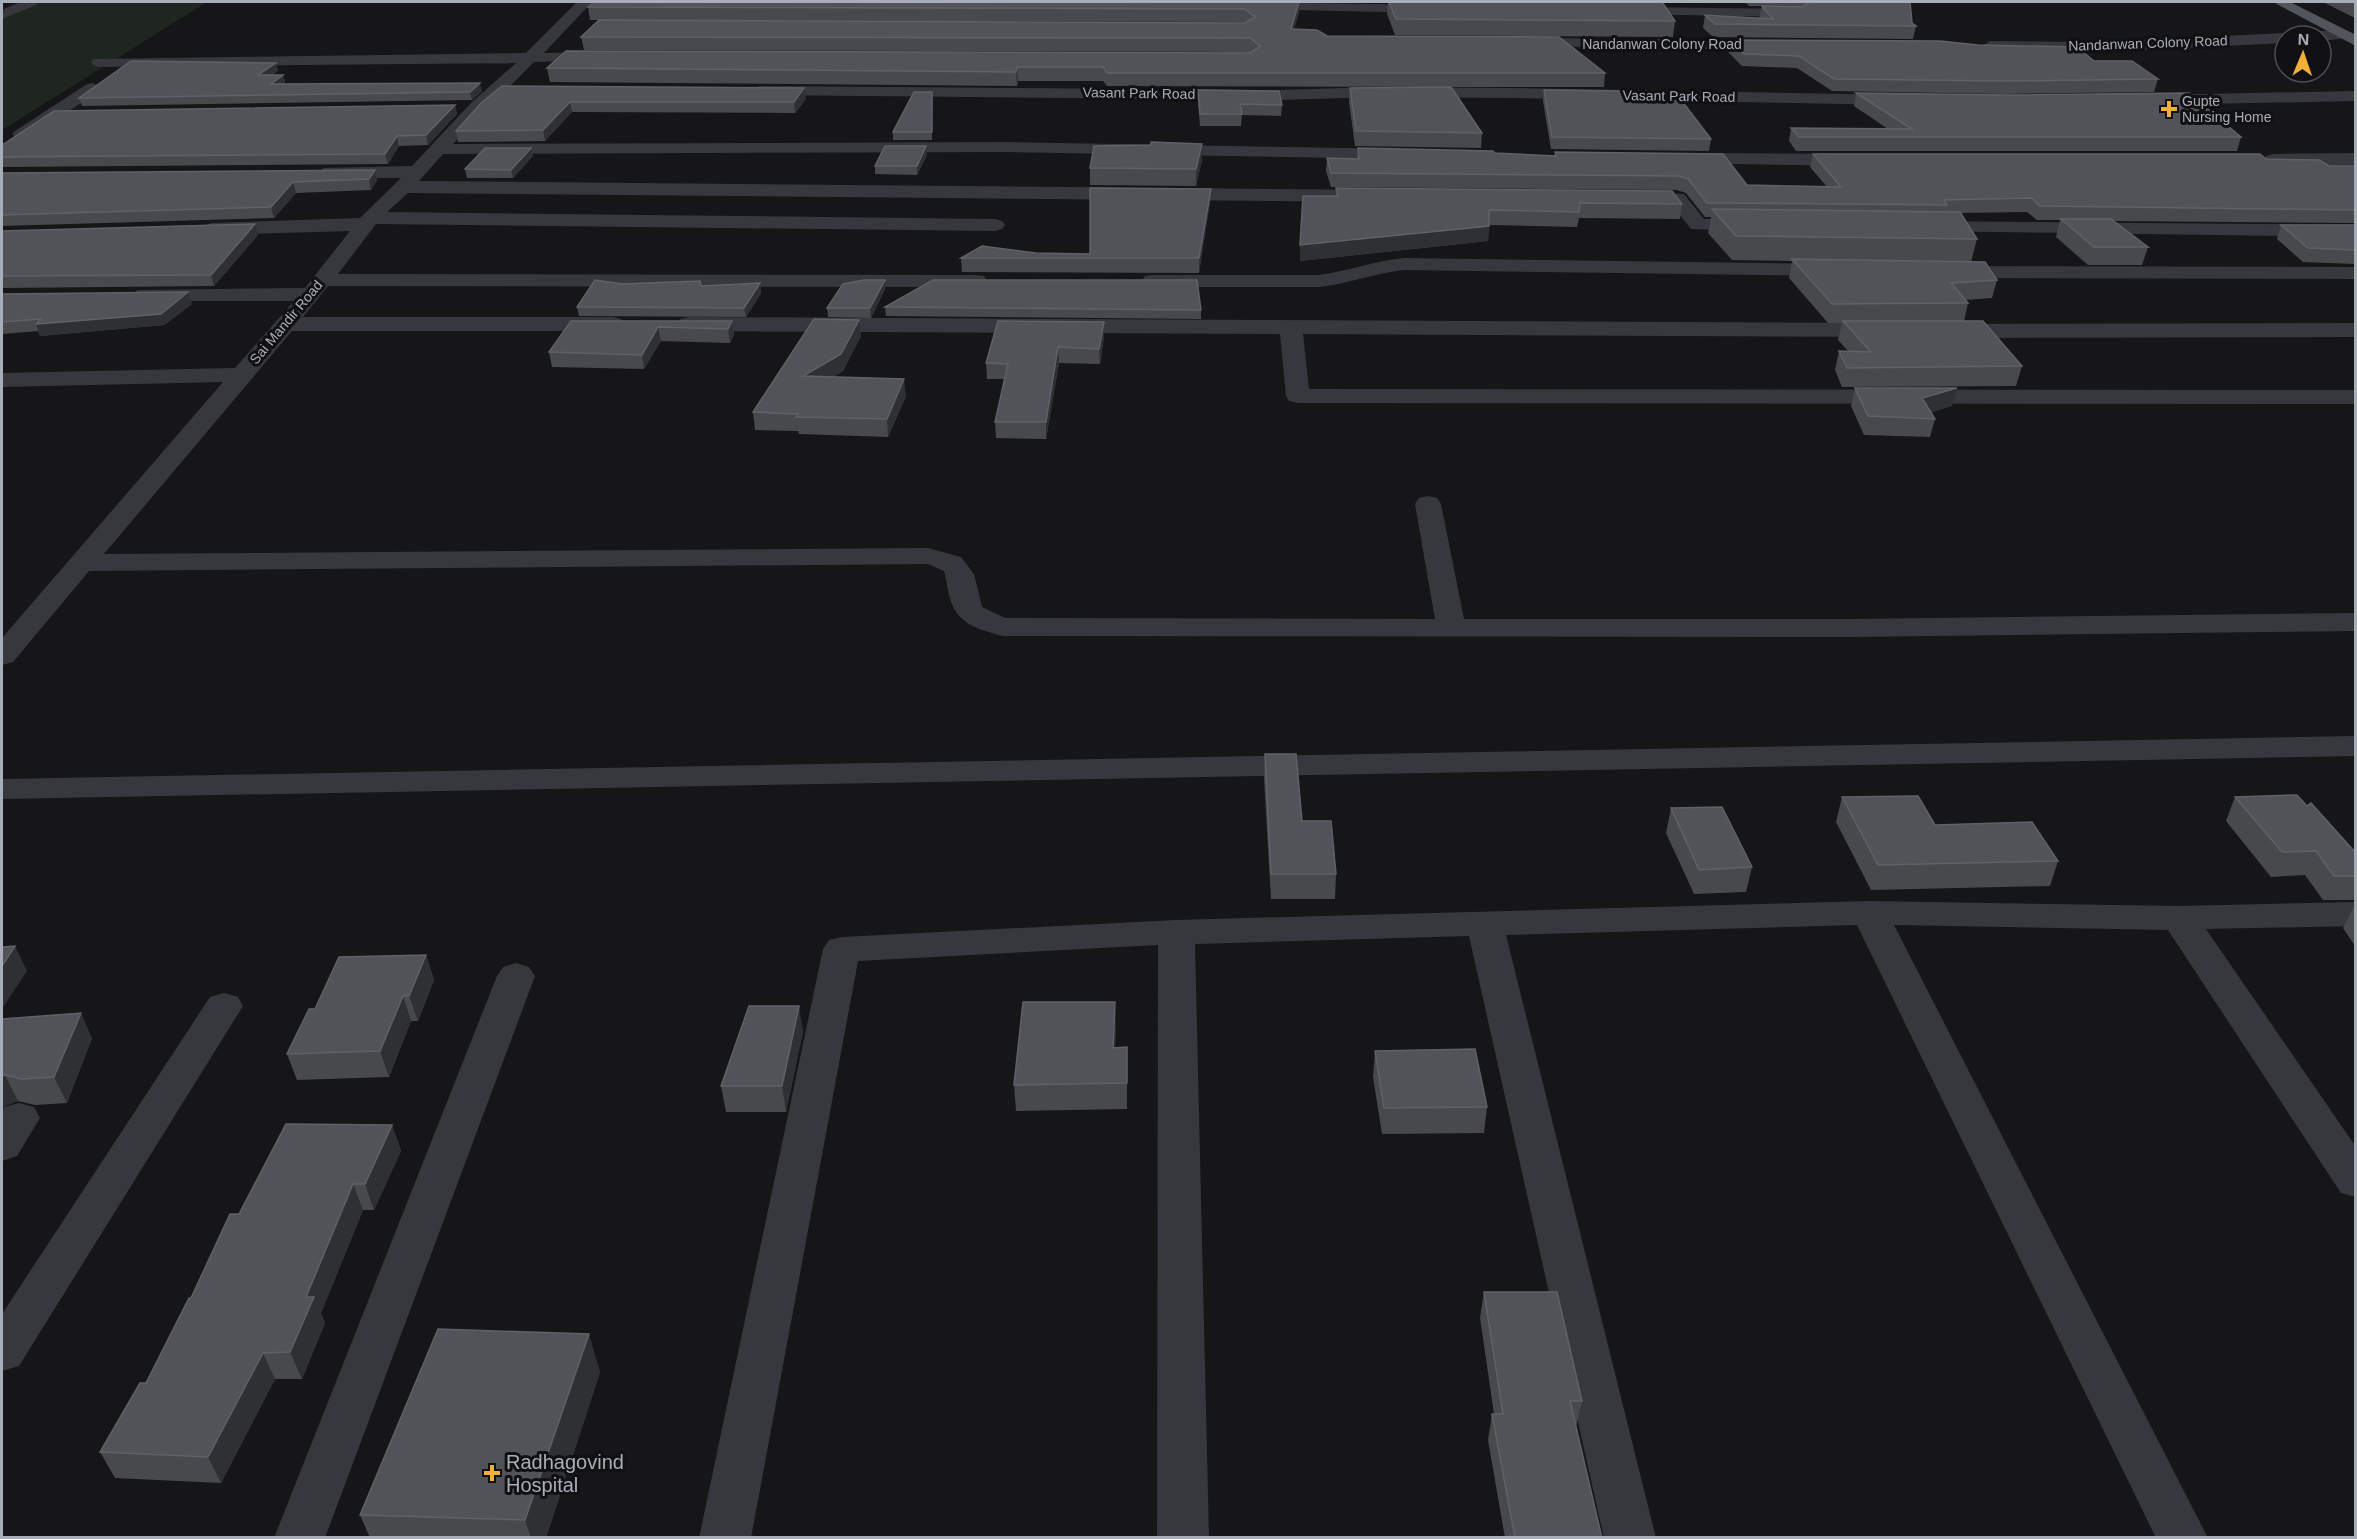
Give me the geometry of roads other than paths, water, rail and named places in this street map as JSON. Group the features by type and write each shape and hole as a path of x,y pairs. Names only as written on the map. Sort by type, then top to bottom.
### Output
{"main road":[{"path":"2280,2 2349,38"}],"street":[{"path":"2,15 31,2"},
{"name":"Sai Mandir Road","path":"2,656 285,324 368,221 477,107 499,89 585,2"},
{"path":"1238,6 1452,9"},
{"path":"1608,11 1800,13"},
{"path":"558,27 582,27"},
{"path":"2333,37 2349,38"},
{"name":"Nandanwan Colony Road","path":"1970,46 2101,46 2273,39"},
{"name":"Nandanwan Colony Road","path":"1505,43 1791,45"},
{"path":"99,62 614,57"},
{"name":"Vasant Park Road","path":"738,90 1038,86 1278,95 1508,93 1924,100"},
{"path":"8,142 93,88"},
{"path":"499,89 523,89"},
{"path":"2136,100 2355,96"},
{"path":"454,108 477,107"},
{"path":"54,113 89,112"},
{"path":"438,149 1007,147 1420,155"},
{"path":"1768,225 1698,225 1677,198 1669,159 1869,160"},
{"path":"2260,160 2355,159"},
{"path":"309,172 409,179 1403,196"},
{"path":"1618,198 1677,198"},
{"path":"190,229 368,221 995,225"},
{"path":"1910,226 2355,231"},
{"path":"2027,228 2062,273"},
{"path":"1129,281 1318,282 1376,267 1404,264 1859,270"},
{"path":"1930,271 2355,273"},
{"path":"120,296 316,287 998,281"},
{"path":"285,324 634,324"},
{"path":"669,324 1901,331"},
{"path":"1291,327 1298,396 1614,394 2053,398 2355,397"},
{"path":"1925,331 2355,330"},
{"path":"2,380 242,375"},
{"path":"1428,504 1451,628"},
{"path":"82,563 928,556 947,558 955,564 970,611 980,619 1003,627 1850,628 2355,622"},
{"path":"2,789 2355,746"},
{"path":"1869,913 2183,1538"},
{"path":"725,1538 842,948 1176,932 1869,913 2179,918 2355,914"},
{"path":"2179,918 2355,1181"},
{"path":"1484,922 1629,1538"},
{"path":"1176,932 1183,1538"},
{"path":"298,1538 516,976"},
{"path":"2,1352 224,1006"}],"place":[{"name":"Gupte Nursing Home","path":"2169,109"},
{"name":"Radhagovind Hospital","path":"492,1473"}]}
